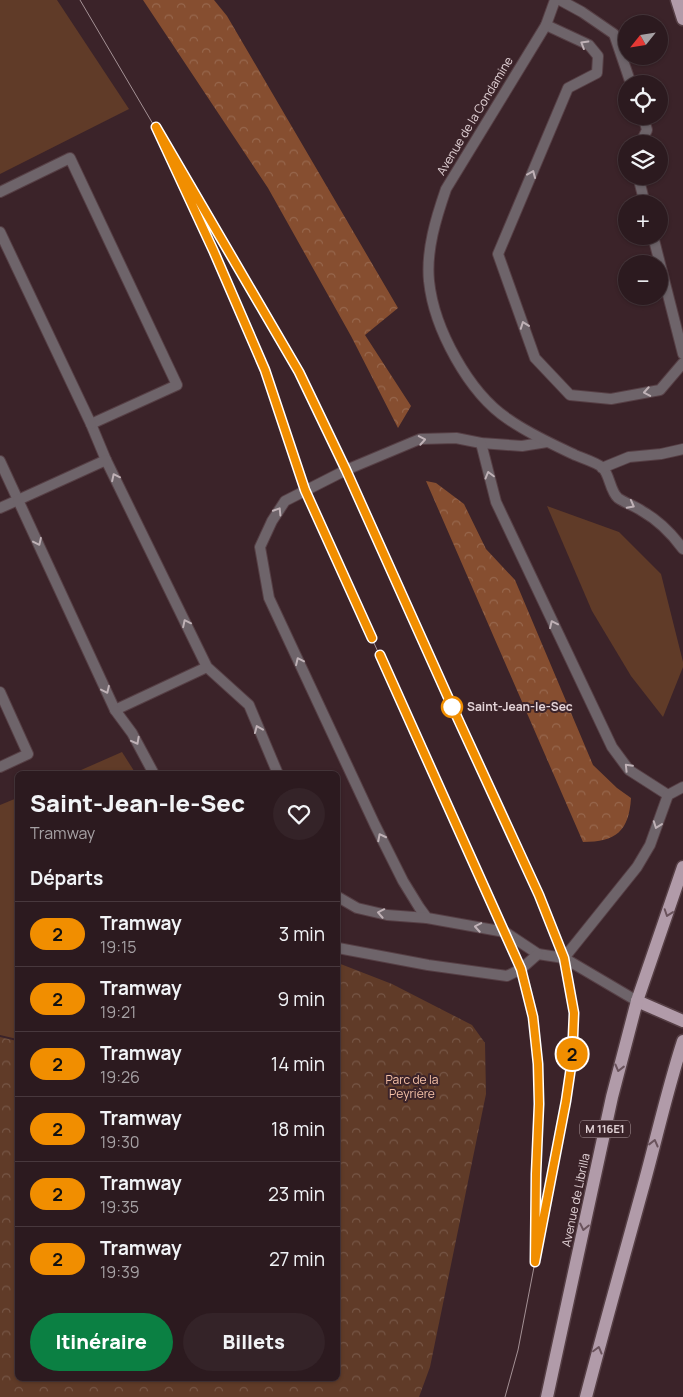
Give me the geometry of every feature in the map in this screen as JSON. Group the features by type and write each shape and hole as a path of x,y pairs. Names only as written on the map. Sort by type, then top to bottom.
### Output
{"main road":[{"path":"677,0 683,19"},
{"name":"Avenue de Librilla","path":"547,1397 612,1097 636,1002 683,867"},
{"path":"636,1002 683,1021"},
{"path":"586,1397 683,1040"}],"street":[{"name":"Avenue de la Condamine","path":"555,0 546,25 446,189 436,216 430,251 429,281 445,340 465,374 489,404 508,419 547,442 602,468"},
{"path":"560,0 582,12 614,34 628,75"},
{"path":"546,25 589,45 598,56 597,73 568,88 498,254 536,358 570,395 611,399 660,390 683,363"},
{"path":"0,192 70,158 177,385 91,424"},
{"path":"0,232 91,424 106,460 207,667 249,706 277,771"},
{"path":"655,245 683,354"},
{"path":"427,918 403,881 375,825 269,598 260,548 272,521 285,501 346,470 420,439 456,438 481,443 522,446 547,442"},
{"path":"481,443 496,502 612,747 629,770 668,795"},
{"path":"683,449 661,454 629,457 602,468 617,497 644,512 660,524 675,538 683,549"},
{"path":"0,508 106,460"},
{"path":"0,461 115,710 132,733 152,771"},
{"path":"115,710 207,667"},
{"path":"0,692 28,754 0,767"},
{"path":"564,958 636,868 650,845 668,795 683,787"},
{"path":"340,898 357,908 387,915 427,918 505,932 538,954 564,958 636,1002"},
{"path":"340,948 428,966 507,976 521,969 538,954"}],"green space":[{"path":"0,0 57,0 129,109 0,174"},
{"path":"143,0 214,0 227,16 398,308 365,335 411,406 398,428 351,336 268,188"},
{"path":"426,481 436,483 464,504 486,549 515,580 593,765 617,788 631,798 630,809 624,826 612,837 604,840 583,842"},
{"path":"547,506 619,532 661,574 683,662 683,667 663,717 631,676 592,611"},
{"path":"122,752 134,771 79,771"},
{"path":"15,799 15,1039 0,1035 0,805"},
{"name":"Parc de la Peyrière","path":"340,964 392,984 472,1025 485,1043 486,1094 430,1367 419,1397 0,1397 0,1037 15,1041 15,1381 340,1381"}],"tram line":[{"path":"80,0 299,372 346,470 539,895 564,958 574,1013 572,1060 566,1101 518,1350 505,1397"},
{"name":"2","path":"372,638 305,490 265,370 214,252 156,127 299,372 346,470 539,895 564,958 574,1013 572,1060 535,1262 539,1104 538,1064 533,1017 521,969 380,655"},
{"path":"183,184 265,370 305,490 521,969 533,1017 538,1064 539,1104 535,1235"}],"place":[{"name":"Saint-Jean-le-Sec","path":"452,707"}]}
